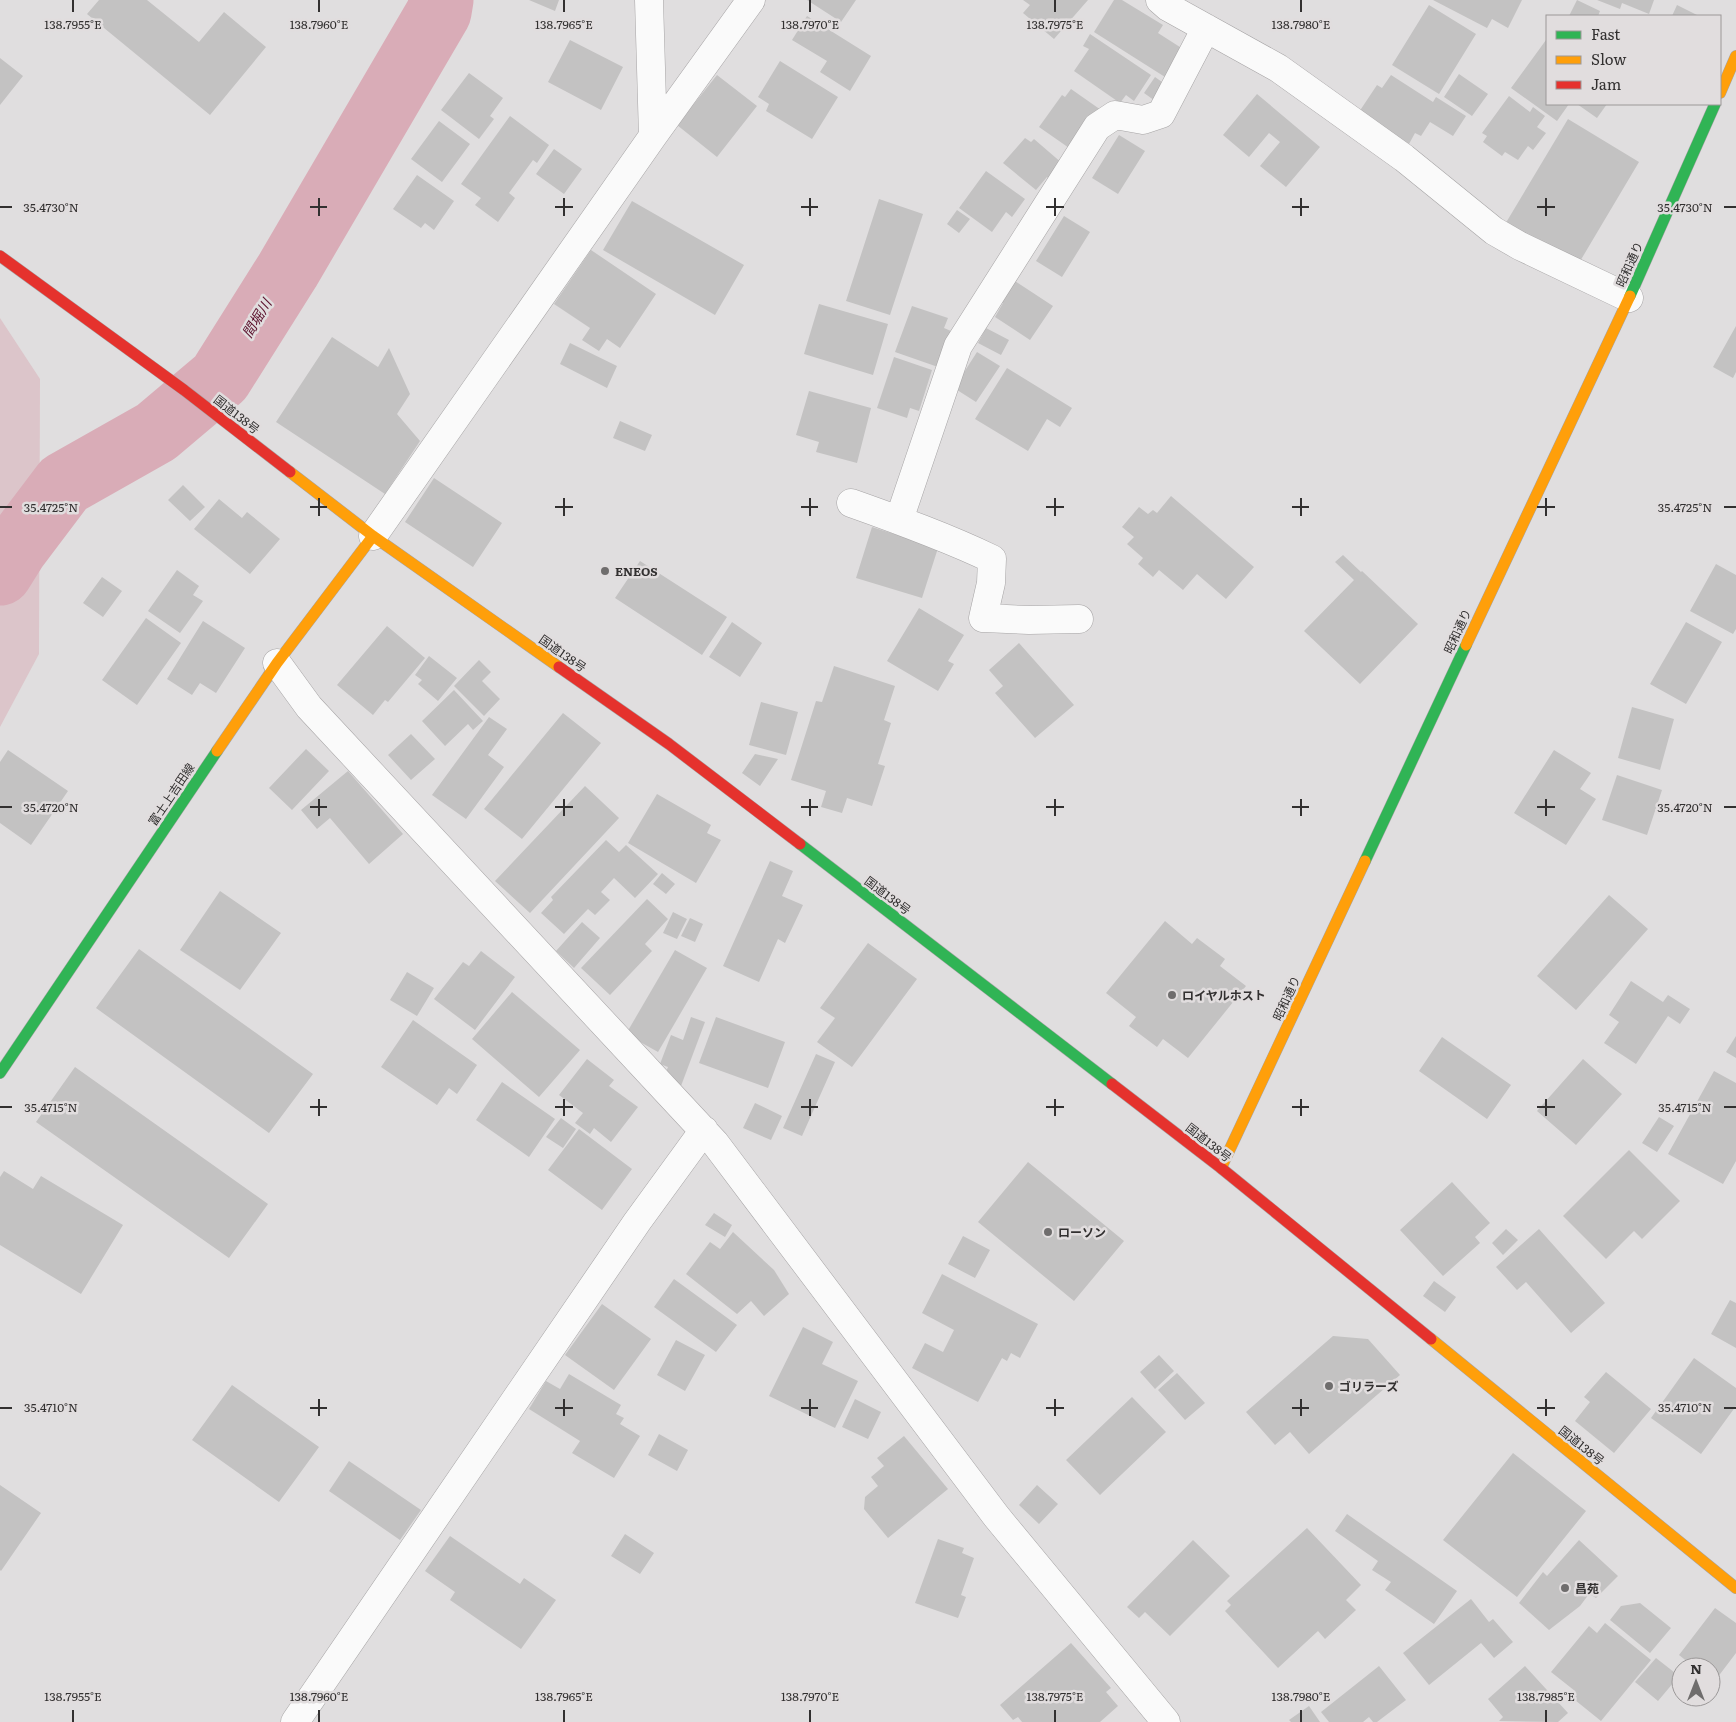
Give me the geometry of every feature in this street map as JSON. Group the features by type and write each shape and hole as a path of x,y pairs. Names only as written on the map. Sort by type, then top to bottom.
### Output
{"main road":[{"path":"1721,91 1736,56"},
{"name":"昭和通り","path":"1221,1168 1628,298 1715,105"},
{"name":"国道138号","path":"0,256 184,390 372,536 669,744 1221,1168 1736,1588"},
{"name":"富士上吉田線","path":"0,1073 277,663 372,536"}],"street":[{"path":"649,0 653,136"},
{"path":"372,536 751,0"},
{"path":"1160,0 1168,7 1278,68 1404,158 1494,230 1520,246 1628,298"},
{"path":"899,520 958,346 1097,127 1115,115 1143,120 1161,114 1206,28"},
{"path":"851,503 963,545 992,560 991,583 983,618 1029,620 1079,619"},
{"path":"277,663 309,707 704,1130 996,1516 1166,1722"},
{"path":"295,1722 637,1222 704,1130"}],"shaded area":[{"path":"0,318 40,379 39,654 0,727"}],"building":[{"path":"99,0 147,0 199,42 224,12 266,47 210,115 87,14"},
{"path":"529,0 559,0 555,11"},
{"path":"807,0 856,0 841,22"},
{"path":"1023,0 1088,0 1054,39 1023,13 1030,5"},
{"path":"1114,0 1122,0 1163,25 1158,33 1183,49 1165,77 1094,32"},
{"path":"1433,0 1522,0 1508,28 1492,19 1487,28"},
{"path":"1577,0 1600,11 1598,15 1570,15"},
{"path":"1597,0 1654,0 1649,14 1622,3 1620,9"},
{"path":"1429,5 1476,34 1439,94 1392,65"},
{"path":"1677,5 1697,15 1672,15"},
{"path":"807,16 871,56 850,91 820,72 827,61 792,40"},
{"path":"1090,34 1151,75 1134,101 1126,95 1120,103 1074,71 1089,49 1083,46"},
{"path":"570,40 623,67 601,110 548,82"},
{"path":"1546,40 1546,105 1568,105 1557,121 1511,88"},
{"path":"0,58 23,76 0,105"},
{"path":"780,61 838,97 812,139 766,111 769,104 758,97"},
{"path":"469,73 503,98 490,116 494,119 479,139 441,110"},
{"path":"1459,74 1488,94 1472,116 1444,97"},
{"path":"717,75 757,106 717,157 677,125"},
{"path":"1391,75 1433,102 1436,97 1466,116 1453,136 1430,122 1421,136 1415,133 1409,144 1359,112 1377,85 1382,88"},
{"path":"1155,77 1169,87 1158,103 1144,93"},
{"path":"1071,89 1101,110 1072,150 1039,127 1062,95 1065,97"},
{"path":"1257,94 1320,147 1286,187 1260,166 1280,142 1269,133 1249,157 1223,135"},
{"path":"1509,96 1530,112 1533,107 1545,116 1537,127 1546,133 1533,150 1528,146 1518,160 1505,152 1502,156 1483,142 1487,136 1482,133"},
{"path":"1578,105 1606,105 1597,118"},
{"path":"510,116 549,145 537,163 533,160 509,193 515,198 498,222 475,205 481,198 461,184"},
{"path":"1568,119 1639,162 1576,268 1504,226"},
{"path":"439,121 470,144 442,182 411,159"},
{"path":"1119,135 1145,151 1118,194 1092,178"},
{"path":"1025,138 1031,142 1034,139 1063,164 1050,180 1047,177 1036,190 1003,163"},
{"path":"554,149 582,169 564,194 536,174"},
{"path":"986,171 1025,199 1012,217 1006,212 992,232 959,208"},
{"path":"417,175 454,201 434,230 425,223 421,228 393,209"},
{"path":"879,199 923,214 890,315 846,301"},
{"path":"632,201 744,265 715,315 603,250"},
{"path":"957,210 970,219 959,233 947,224"},
{"path":"1064,216 1090,232 1062,277 1036,261"},
{"path":"591,250 656,294 620,348 607,339 599,351 582,340 590,328 554,304"},
{"path":"1012,279 1053,306 1030,340 995,317 1003,303 999,300"},
{"path":"819,304 888,324 873,375 804,354"},
{"path":"912,306 948,318 944,328 951,331 938,367 895,352"},
{"path":"1736,326 1736,372 1733,378 1713,367"},
{"path":"986,328 1009,340 1001,355 978,343"},
{"path":"332,337 378,367 389,348 410,394 397,414 420,441 385,494 276,422"},
{"path":"570,343 617,366 607,388 560,364"},
{"path":"977,352 1000,366 976,402 954,388"},
{"path":"894,357 932,370 919,411 910,408 907,418 877,408"},
{"path":"1007,368 1072,408 1060,427 1047,419 1028,451 975,419"},
{"path":"809,391 871,408 857,463 816,452 819,442 796,435"},
{"path":"620,421 652,435 645,451 613,438"},
{"path":"434,478 502,523 473,567 405,522"},
{"path":"183,485 205,507 190,521 168,500"},
{"path":"1171,496 1254,567 1226,599 1197,574 1183,590 1159,570 1153,577 1138,564 1143,558 1127,544 1134,537 1122,527 1139,507 1148,514 1153,510 1157,513"},
{"path":"219,499 242,518 247,512 280,539 250,574 194,529"},
{"path":"872,527 938,548 922,598 856,578"},
{"path":"1343,555 1418,624 1360,684 1304,631 1354,580 1335,562"},
{"path":"640,561 727,617 702,655 615,598"},
{"path":"1716,564 1736,575 1736,629 1733,634 1690,611"},
{"path":"177,570 199,586 193,595 203,601 180,633 148,611"},
{"path":"102,577 122,591 103,617 83,603"},
{"path":"919,608 964,635 948,661 954,664 938,691 887,661"},
{"path":"146,618 181,643 137,705 102,680"},
{"path":"203,621 245,648 216,693 200,683 192,695 167,679"},
{"path":"732,622 762,643 740,677 709,657"},
{"path":"1686,622 1722,642 1686,704 1650,684"},
{"path":"387,626 425,658 388,702 385,700 373,715 337,685"},
{"path":"1019,643 1074,705 1035,738 995,693 1003,686 989,670"},
{"path":"429,656 457,678 438,701 418,684 422,680 415,675"},
{"path":"479,660 491,672 482,681 500,699 484,716 454,686"},
{"path":"834,666 895,686 884,720 891,723 878,764 885,766 872,806 847,798 842,813 821,807 826,791 791,780 816,701 822,702"},
{"path":"454,690 483,721 473,730 468,724 445,746 422,721"},
{"path":"761,702 798,712 786,755 749,745"},
{"path":"1632,707 1674,719 1660,770 1618,758"},
{"path":"563,713 601,743 522,839 484,809"},
{"path":"489,717 507,729 488,755 504,767 466,819 432,795"},
{"path":"411,734 435,759 411,780 388,755"},
{"path":"306,749 329,771 292,810 269,788"},
{"path":"8,750 68,791 31,845 0,823 0,762"},
{"path":"1554,750 1591,773 1580,789 1596,799 1566,845 1514,813"},
{"path":"755,754 778,759 760,786 742,773"},
{"path":"348,771 403,834 369,864 330,818 317,829 301,810"},
{"path":"1617,775 1662,790 1647,835 1602,820"},
{"path":"585,786 619,818 530,913 495,881"},
{"path":"657,794 711,825 707,833 721,840 696,883 628,843"},
{"path":"606,840 619,852 626,845 658,874 635,898 614,878 601,892 610,900 595,915 588,909 564,934 541,913 553,900 551,897"},
{"path":"770,861 793,871 782,896 803,905 785,943 778,939 759,982 723,966"},
{"path":"662,873 675,884 666,894 653,884"},
{"path":"220,891 281,933 240,990 180,950"},
{"path":"1609,895 1648,929 1576,1010 1537,976"},
{"path":"647,899 668,919 645,944 652,951 610,995 581,968"},
{"path":"673,912 687,919 677,939 663,933"},
{"path":"690,918 703,924 695,942 681,936"},
{"path":"1165,921 1192,944 1197,938 1225,959 1220,966 1246,986 1188,1058 1163,1039 1157,1047 1129,1026 1136,1017 1106,993"},
{"path":"582,922 600,938 574,968 556,951"},
{"path":"868,943 917,979 852,1067 817,1042 835,1018 820,1008"},
{"path":"139,949 313,1074 269,1133 96,1008"},
{"path":"675,950 707,968 658,1052 626,1034"},
{"path":"481,951 515,977 475,1030 434,999 463,962 469,966"},
{"path":"407,972 434,988 417,1016 390,1000"},
{"path":"1631,981 1663,1002 1668,995 1690,1009 1680,1024 1668,1016 1636,1064 1604,1043 1619,1022 1609,1015"},
{"path":"512,992 580,1050 539,1097 472,1039"},
{"path":"691,1017 705,1022 681,1086 663,1079 668,1067 660,1064 671,1035 683,1040"},
{"path":"716,1017 785,1042 768,1088 699,1063"},
{"path":"413,1020 477,1065 457,1094 449,1088 437,1105 381,1067"},
{"path":"1736,1036 1736,1058 1726,1052"},
{"path":"1442,1037 1511,1085 1487,1119 1419,1071"},
{"path":"816,1054 835,1062 802,1136 783,1128"},
{"path":"587,1059 614,1080 609,1086 638,1107 611,1142 594,1128 590,1134 575,1123 583,1113 559,1095"},
{"path":"1583,1059 1622,1094 1576,1145 1537,1111"},
{"path":"75,1067 268,1204 229,1258 36,1122"},
{"path":"1714,1071 1736,1083 1736,1161 1723,1184 1668,1154"},
{"path":"502,1082 555,1119 529,1157 476,1120"},
{"path":"755,1103 782,1116 771,1140 743,1128"},
{"path":"1659,1117 1674,1126 1657,1152 1642,1143"},
{"path":"561,1118 576,1129 563,1148 546,1137"},
{"path":"579,1129 632,1169 602,1210 548,1170"},
{"path":"1629,1150 1680,1201 1642,1239 1634,1231 1606,1259 1563,1216"},
{"path":"1028,1162 1124,1241 1074,1301 978,1222"},
{"path":"4,1171 33,1189 41,1176 123,1225 81,1294 0,1245 0,1177"},
{"path":"1452,1182 1490,1223 1475,1237 1480,1243 1443,1276 1400,1230"},
{"path":"714,1213 732,1225 725,1237 705,1225"},
{"path":"1506,1229 1518,1240 1503,1255 1492,1243"},
{"path":"1539,1229 1605,1303 1571,1333 1526,1282 1517,1290 1496,1267"},
{"path":"733,1232 774,1270 789,1294 764,1316 751,1301 737,1314 686,1274 710,1242 720,1249"},
{"path":"963,1236 990,1250 975,1278 948,1264"},
{"path":"942,1274 1038,1324 1020,1358 1011,1353 1007,1361 1002,1358 978,1402 912,1368 925,1343 943,1352 954,1330 922,1313"},
{"path":"674,1279 737,1325 716,1352 654,1307"},
{"path":"1434,1281 1456,1297 1445,1312 1423,1296"},
{"path":"1730,1300 1736,1303 1736,1348 1711,1334"},
{"path":"602,1304 651,1339 614,1390 565,1355"},
{"path":"803,1327 833,1342 822,1364 858,1381 835,1428 769,1396"},
{"path":"1333,1336 1368,1339 1400,1375 1309,1454 1290,1432 1275,1445 1246,1412"},
{"path":"676,1340 705,1355 685,1391 657,1375"},
{"path":"1159,1355 1174,1371 1155,1389 1140,1372"},
{"path":"1694,1358 1736,1388 1736,1406 1701,1454 1651,1418"},
{"path":"1606,1372 1651,1409 1614,1453 1575,1421 1590,1402 1584,1397"},
{"path":"1177,1373 1205,1403 1185,1420 1158,1390"},
{"path":"569,1374 621,1405 616,1414 624,1418 620,1424 640,1436 614,1478 572,1453 580,1441 529,1409 546,1381 560,1389"},
{"path":"232,1385 319,1447 279,1502 192,1440"},
{"path":"1132,1397 1166,1432 1100,1495 1066,1460"},
{"path":"855,1399 881,1412 868,1439 842,1427"},
{"path":"659,1434 688,1450 677,1471 648,1455"},
{"path":"904,1436 948,1489 888,1538 864,1509 865,1497 878,1486 871,1477 884,1466 877,1458"},
{"path":"1513,1453 1586,1511 1517,1597 1443,1540"},
{"path":"349,1461 421,1510 400,1540 329,1491"},
{"path":"0,1485 41,1513 1,1571 0,1570"},
{"path":"1037,1485 1058,1504 1039,1524 1019,1505"},
{"path":"1347,1514 1457,1591 1434,1624 1385,1590 1391,1582 1372,1570 1378,1561 1335,1531"},
{"path":"1307,1528 1361,1585 1346,1600 1356,1610 1325,1639 1318,1631 1278,1668 1225,1611 1231,1605 1227,1601"},
{"path":"625,1534 654,1553 640,1574 611,1556"},
{"path":"450,1536 520,1584 524,1578 556,1600 521,1649 450,1600 455,1592 425,1571"},
{"path":"938,1539 964,1548 962,1553 974,1558 961,1595 966,1597 958,1618 915,1603"},
{"path":"1193,1540 1230,1576 1170,1636 1145,1612 1139,1618 1127,1607"},
{"path":"1579,1540 1618,1576 1596,1598 1589,1594 1580,1606 1549,1630 1519,1603 1543,1572 1547,1576"},
{"path":"1471,1599 1489,1622 1493,1619 1513,1642 1494,1658 1481,1643 1429,1685 1403,1653"},
{"path":"1640,1603 1671,1628 1650,1653 1610,1620 1621,1606"},
{"path":"1715,1608 1736,1623 1736,1653 1721,1673 1721,1657 1682,1657 1679,1655"},
{"path":"1605,1623 1651,1660 1601,1721 1570,1696 1575,1691 1551,1672 1589,1626 1597,1633"},
{"path":"1071,1643 1111,1688 1106,1692 1118,1706 1100,1722 1022,1722 1018,1717 1013,1720 1000,1705"},
{"path":"1656,1658 1671,1670 1671,1686 1658,1701 1635,1682"},
{"path":"1379,1666 1406,1700 1377,1722 1373,1722 1369,1717 1363,1722 1329,1722 1321,1712"},
{"path":"1525,1666 1568,1713 1558,1722 1499,1721 1503,1717 1488,1699"},
{"path":"1309,1706 1320,1722 1291,1722 1289,1720"}],"waterway":[{"name":"間堀川","path":"0,573 15,549 64,484 156,432 220,378 288,270 439,12 441,0"}],"traffic: fast":[{"path":"1630,296 1715,105"},
{"path":"1365,861 1466,645"},
{"path":"0,1073 217,751"},
{"path":"800,844 1112,1084"}],"traffic: slow":[{"path":"1721,91 1736,56"},
{"path":"1466,645 1630,296"},
{"path":"290,472 373,536 559,667"},
{"path":"217,751 277,663 373,536"},
{"path":"1221,1168 1365,861"},
{"path":"1431,1339 1736,1588"}],"traffic: jam":[{"path":"0,256 184,390 290,472"},
{"path":"559,667 669,744 800,844"},
{"path":"1112,1084 1221,1168 1431,1339"}],"place":[{"name":"ENEOS","path":"605,571"},
{"name":"ロイヤルホスト","path":"1172,995"},
{"name":"ローソン","path":"1048,1232"},
{"name":"ゴリラーズ","path":"1329,1386"},
{"name":"昌苑","path":"1565,1588"}]}
